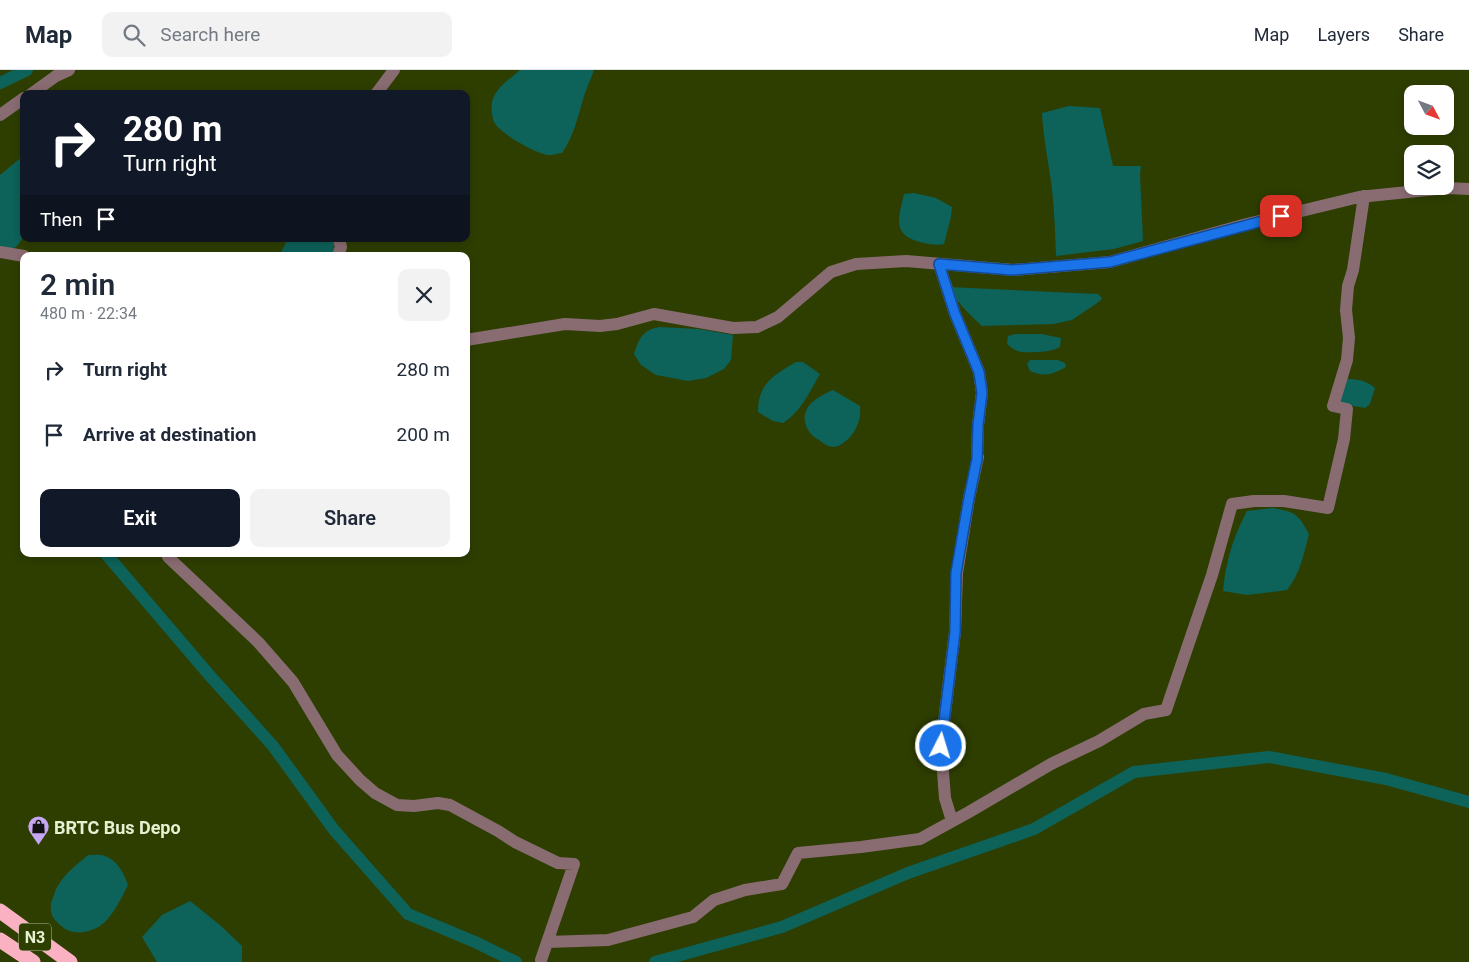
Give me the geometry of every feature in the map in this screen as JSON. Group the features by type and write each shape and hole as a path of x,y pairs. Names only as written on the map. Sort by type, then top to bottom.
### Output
{"highway":[{"name":"N3","path":"0,911 70,962"},
{"name":"N3","path":"0,940 33,962"}],"street":[{"path":"36,90 56,76 69,70"},
{"path":"379,90 394,70"},
{"path":"0,114 20,101"},
{"path":"470,339 565,324 600,326 617,324 654,314 733,328 758,327 778,317 831,272 856,264 906,261 1012,270 1110,262 1243,225 1364,196 1447,188 1469,189"},
{"path":"547,942 608,940 693,916 714,900 746,890 782,884 798,853 861,847 920,838 1051,764 1099,741 1144,714 1166,710 1212,575 1232,504 1254,501 1284,501 1328,508 1344,439 1347,410 1333,406 1347,360 1349,338 1346,310 1348,286 1353,270 1364,196"},
{"path":"0,252 20,255"},
{"path":"939,264 955,314 979,372 982,393 978,425 978,458 967,507 956,573 955,632 941,746 945,798 952,821"},
{"path":"168,557 258,642 293,682 337,755 360,780 376,793 397,805 414,806 438,803 450,805 515,842 558,863 574,864 541,960"}],"water":[{"path":"520,70 594,70 573,133 562,153 545,154 529,148 511,138 497,127 494,122 492,102 496,92"},
{"path":"1069,106 1100,108 1113,166 1141,166 1143,241 1114,249 1056,256 1055,225 1042,113"},
{"path":"20,159 20,241 14,248 0,248 0,175"},
{"path":"914,193 936,198 952,207 944,244 935,245 920,242 911,239 901,230 899,217 904,194"},
{"path":"286,242 334,242 334,252 281,252"},
{"path":"949,287 1098,294 1102,298 1072,320 1054,324 982,326 968,313"},
{"path":"659,327 699,329 733,335 731,360 724,369 706,378 688,381 656,375 641,365 634,354 642,336 649,330"},
{"path":"1015,334 1041,334 1061,338 1060,347 1041,352 1019,351 1007,344 1008,336"},
{"path":"1030,360 1058,360 1065,363 1066,367 1052,373 1040,374 1030,371 1027,364"},
{"path":"796,362 803,362 820,374 795,413 783,423 773,421 758,412 761,394 764,387 774,376"},
{"path":"1345,379 1361,380 1375,388 1370,404 1365,408 1342,404 1339,400"},
{"path":"833,390 860,406 860,416 856,429 848,439 836,447 826,445 814,437 805,422 806,411 809,406 822,395"},
{"path":"1273,508 1296,515 1309,534 1301,563 1291,584 1287,590 1247,595 1223,591 1231,550 1247,511"},
{"path":"88,855 103,855 113,861 122,872 128,885 109,918 100,926 89,931 73,932 63,927 54,919 51,912 51,902 59,883"},
{"path":"190,901 242,946 242,962 157,962 142,937 162,915"}],"waterway":[{"path":"0,83 27,70"},
{"path":"109,557 273,746 334,830 408,914 475,942 516,962"},
{"path":"655,962 782,927 908,873 1034,829 1134,772 1269,757 1386,779 1469,802"}],"place":[{"name":"BRTC Bus Depo","path":"38,846"}],"route":[{"path":"941,746 955,632 956,573 977,459 978,425 982,393 979,372 955,314 939,264 1012,270 1110,262 1281,216"}]}
